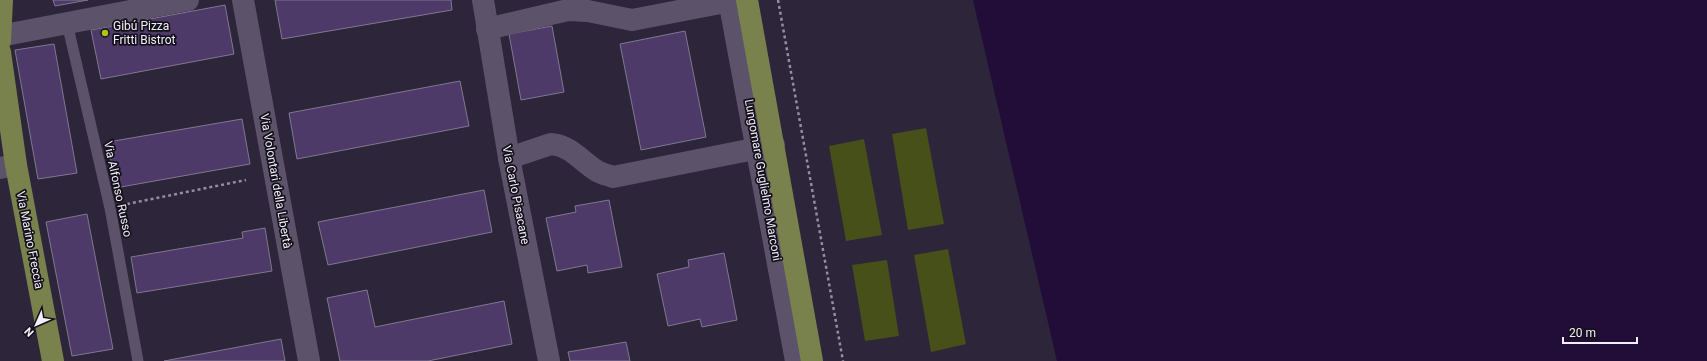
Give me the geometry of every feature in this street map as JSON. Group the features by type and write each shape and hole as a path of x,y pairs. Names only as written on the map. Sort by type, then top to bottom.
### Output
{"main road":[{"path":"0,41 2,0"},
{"name":"Lungomare Guglielmo Marconi","path":"735,0 765,147 812,361"},
{"name":"Via Marino Freccia","path":"0,52 8,166 53,361"}],"street":[{"path":"0,36 188,0"},
{"name":"Via Volontari della Libertà","path":"243,0 309,361"},
{"name":"Via Carlo Pisacane","path":"483,0 509,158 549,361"},
{"path":"487,29 568,10 588,11 632,20 735,0"},
{"path":"509,158 551,144 558,144 578,156 599,172 613,177 765,147"},
{"name":"Lungomare Guglielmo Marconi","path":"765,147 796,361"}],"lane":[{"name":"Via Alfonso Russo","path":"67,23 110,208 138,361"}],"path":[{"path":"778,0 842,361"},
{"path":"110,208 246,180"}],"green space":[{"path":"926,128 944,224 908,230 892,134"},
{"path":"864,139 882,235 846,241 829,146"},
{"path":"948,249 966,344 931,352 914,255"},
{"path":"887,260 899,336 865,341 852,265"}],"shaded area":[{"path":"973,0 1707,0 1707,361 1057,361"}],"building":[{"path":"53,0 88,0 55,6"},
{"path":"275,0 451,0 452,10 282,39"},
{"path":"225,5 234,54 101,79 91,30"},
{"path":"552,26 564,92 521,100 509,34"},
{"path":"685,31 706,137 641,150 620,44"},
{"path":"54,44 77,173 38,179 15,50"},
{"path":"460,81 469,126 297,159 289,113"},
{"path":"242,119 250,164 115,188 108,142"},
{"path":"484,190 492,232 328,265 318,222"},
{"path":"609,200 622,267 588,273 587,265 557,271 546,218 576,212 575,206"},
{"path":"87,214 113,349 72,356 46,222"},
{"path":"265,228 272,271 137,293 131,257 243,238 242,232"},
{"path":"724,253 737,320 702,327 700,319 668,326 657,274 689,267 688,260"},
{"path":"367,290 375,327 504,301 512,344 428,361 340,361 327,298"},
{"path":"281,339 285,361 164,361"},
{"path":"626,342 630,361 570,361 568,352"}],"place":[{"name":"Gibú Pizza Fritti Bistrot","path":"105,33"}]}
